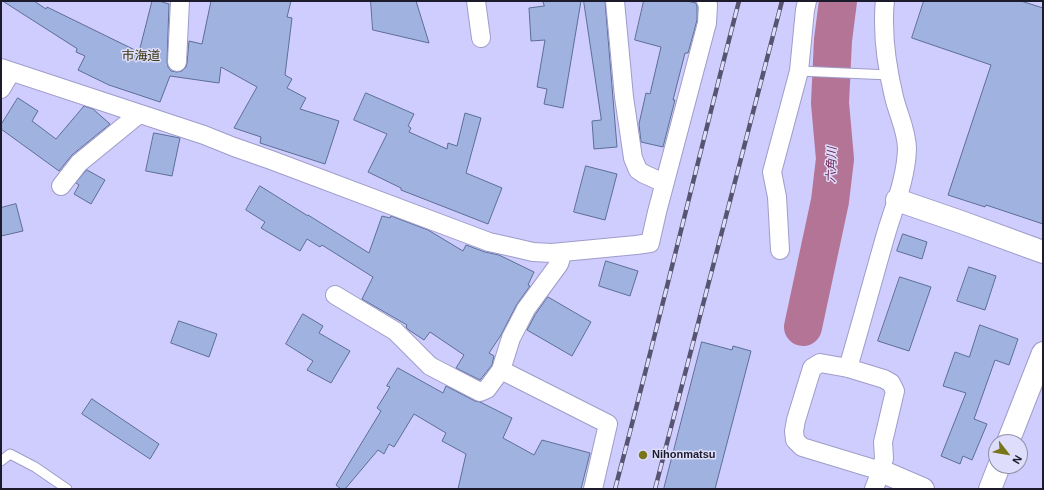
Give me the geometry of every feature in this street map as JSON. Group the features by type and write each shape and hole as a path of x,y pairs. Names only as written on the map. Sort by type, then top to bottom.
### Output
{"street":[{"path":"177,62 180,1"},
{"path":"476,1 481,38"},
{"path":"615,1 624,97 633,158 638,170 664,183"},
{"path":"1,89 6,70 204,134 234,147 489,242 533,252 563,252 650,243 664,183 707,23 708,5 706,1"},
{"path":"780,250 777,197 772,172 805,71 804,10 807,1"},
{"path":"848,368 897,200 907,148 906,135 894,96 886,54 884,37 885,1"},
{"path":"61,186 78,163 139,114"},
{"path":"897,200 1043,252"},
{"path":"335,295 395,331 430,366 480,392 487,389 501,370 511,338 526,309 559,264 563,252"},
{"path":"1011,434 1043,354"},
{"path":"878,480 884,458 883,442 894,391 891,383 884,379 848,368 820,363 812,368 796,420 794,431 795,440 802,447 878,480 923,489"},
{"path":"501,370 608,424 593,489"},
{"path":"990,489 996,474"}],"lane":[{"path":"805,71 890,75"},
{"path":"1,461 10,454 35,467 67,489"}],"building":[{"path":"3,1 34,1 46,9 47,7 139,52 152,1 159,1 169,4 167,62 171,71 177,72 182,71 186,67 189,41 202,44 211,1 291,1 287,17 292,18 285,75 292,79 287,88 306,98 300,109 339,121 325,164 260,143 261,137 234,128 257,87 221,67 219,83 170,76 160,102 109,85 78,70 85,56 76,52 77,49"},
{"path":"371,1 416,1 429,43 373,30"},
{"path":"543,1 581,1 563,108 544,104 547,89 537,87 545,40 531,41 529,8 544,6"},
{"path":"584,1 605,1 617,147 594,149 592,121 601,120"},
{"path":"644,1 687,1 696,3 697,7 697,20 688,53 685,53 663,147 641,142 639,124 646,93 650,94 661,47 635,40"},
{"path":"924,1 1021,1 1043,8 1043,224 986,205 985,207 948,195 991,65 912,38"},
{"path":"366,93 414,114 408,126 411,128 409,132 447,149 448,143 457,146 465,113 481,118 466,173 502,188 488,224 401,190 401,188 368,172 387,134 354,120"},
{"path":"18,98 38,111 32,121 56,139 84,106 93,109 110,124 72,155 59,171 1,129 1,125"},
{"path":"154,133 180,138 172,176 146,171"},
{"path":"586,166 617,174 605,220 574,212"},
{"path":"87,170 105,180 91,204 74,194 79,185 76,183"},
{"path":"260,186 369,253 382,216 390,218 391,216 428,230 463,251 466,245 499,255 534,272 528,285 530,286 517,304 501,335 489,353 494,356 492,365 480,380 456,368 464,355 430,332 424,340 409,330 406,327 407,325 362,299 373,277 322,245 320,247 307,239 300,251 261,228 265,222 246,210"},
{"path":"16,204 23,231 1,236 1,208"},
{"path":"903,234 927,242 922,259 897,251"},
{"path":"606,261 638,271 630,296 599,286"},
{"path":"969,267 996,276 985,310 957,301"},
{"path":"900,277 931,287 909,351 878,341"},
{"path":"548,297 591,322 572,356 527,330 535,315"},
{"path":"303,314 323,326 319,333 350,351 331,383 307,370 313,361 286,344"},
{"path":"179,321 217,334 209,357 171,343"},
{"path":"980,325 1018,339 1009,365 995,360 974,419 987,424 972,460 963,456 960,464 941,456 966,393 943,386 955,352 969,357"},
{"path":"702,342 732,350 733,346 751,351 715,489 664,489"},
{"path":"398,368 443,393 446,386 512,418 503,438 534,455 542,440 590,453 581,489 458,489 466,454 442,441 446,433 414,414 394,447 389,444 384,454 378,450 345,489 341,489 336,485 381,411 377,408 390,387 387,386"},
{"path":"92,399 159,444 150,459 82,414"}],"waterway":[{"name":"六角川","path":"803,327 830,201 835,159 830,103 833,40 838,1"}],"railway":[{"path":"615,489 739,1"},
{"path":"655,489 782,1"}],"place":[{"name":"Nihonmatsu","path":"643,455"}],"district":[{"name":"市海道","path":"141,56"}]}
